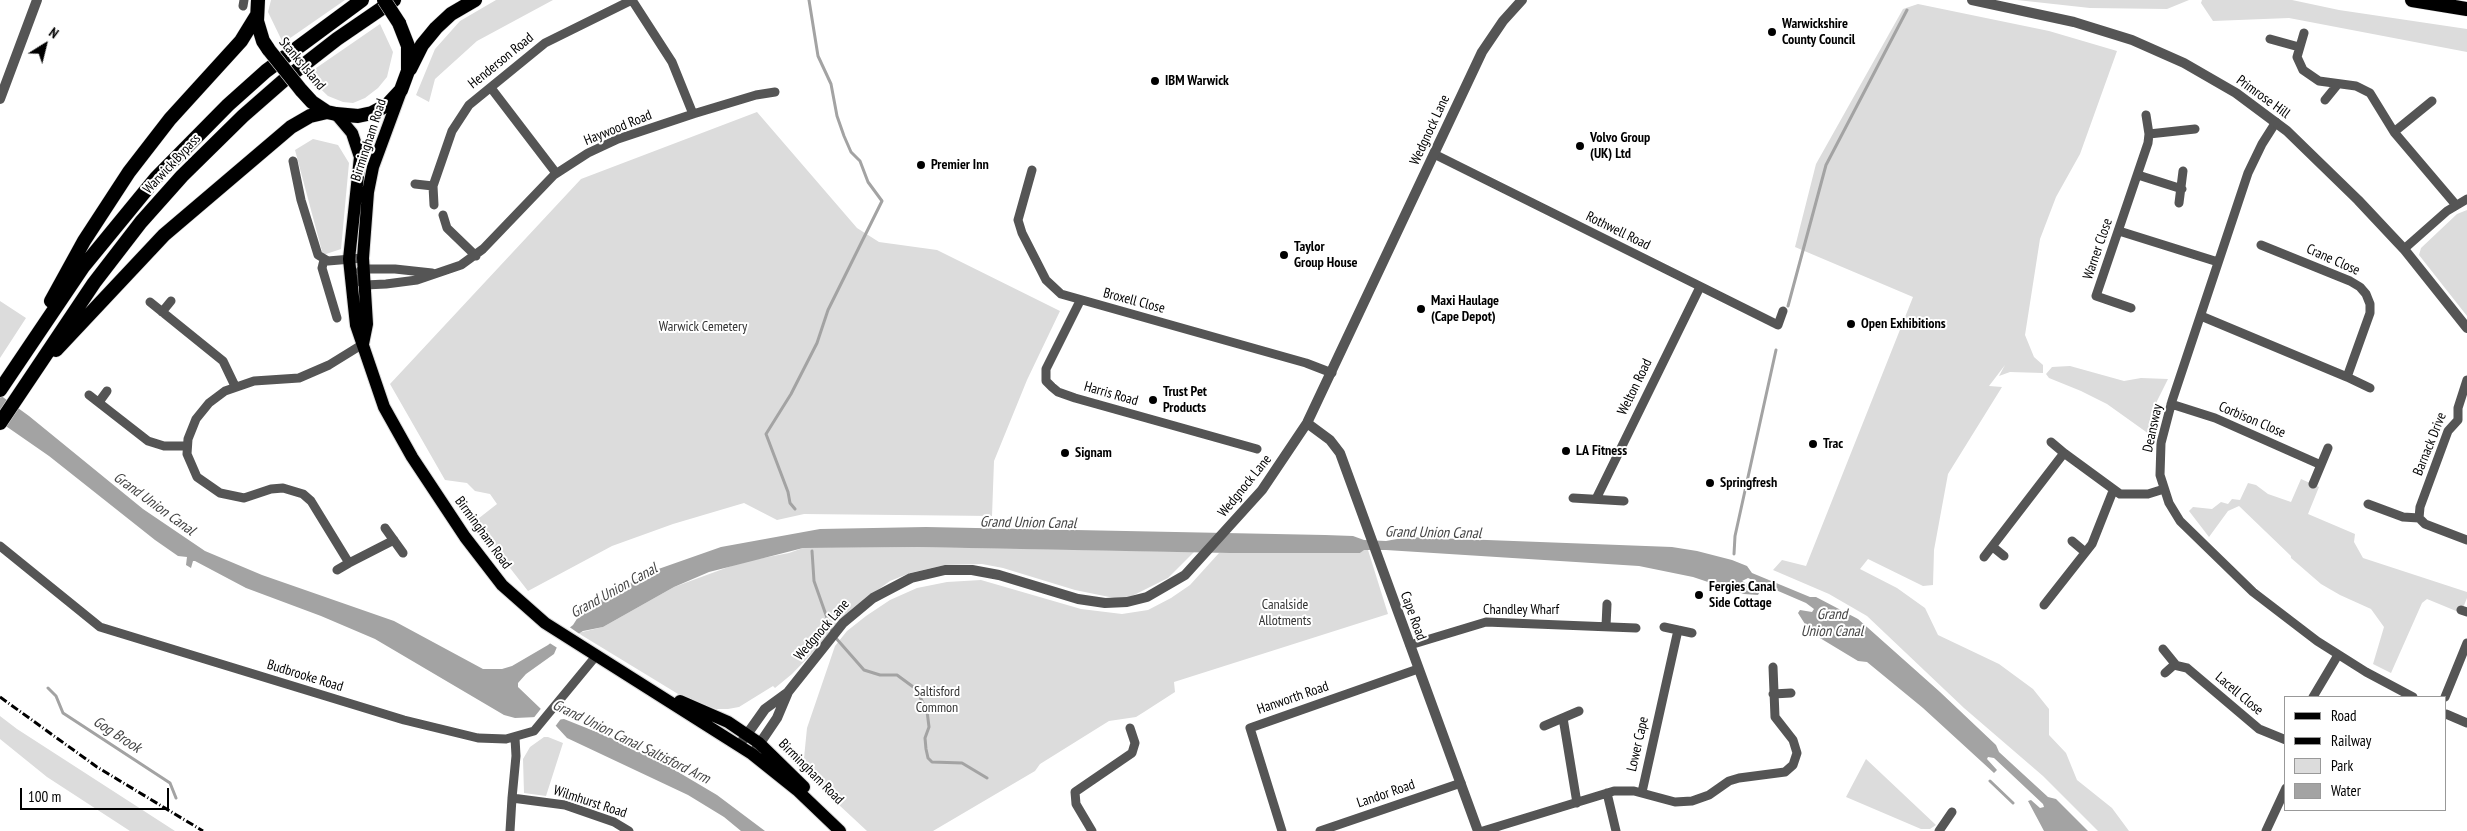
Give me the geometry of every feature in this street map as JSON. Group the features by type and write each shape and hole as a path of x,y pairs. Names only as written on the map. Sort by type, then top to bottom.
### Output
{"highway":[{"name":"Stanks Island","path":"258,0 256,15 260,34 269,50 312,102 332,113"},
{"name":"Warwick Bypass","path":"2,387 83,267 156,178 228,105 266,71 362,0"},
{"path":"384,0 399,23 408,46 408,71"},
{"name":"Warwick Bypass","path":"21,390 94,283 141,222 182,176 214,143 283,81 337,39 394,0"},
{"path":"0,423 21,390 120,279 164,235 291,127 310,116 332,113 358,116 372,113 387,105 401,90 408,71 422,45 436,28 451,14 474,0"},
{"path":"2412,0 2467,9"},
{"path":"13,371 71,262 124,179 170,119 241,41 256,15"}],"main road":[{"name":"Birmingham Road","path":"363,344 367,324 364,264 365,218 374,167 401,90"},
{"name":"Birmingham Road","path":"332,113 352,133 360,157 349,259 356,325 375,386 384,407 426,478 489,570 512,595 549,626 579,647 739,745 756,748 847,831"},
{"name":"Birmingham Road","path":"643,685 728,722 746,734 756,748 840,831"}],"street":[{"path":"0,100 37,0"},
{"path":"632,0 672,62 692,114"},
{"name":"Henderson Road","path":"434,205 433,186 452,131 463,112 545,43 632,0"},
{"name":"Wedgnock Lane","path":"739,745 765,709 788,692 853,614 883,592 911,578 945,570 985,572 1078,599 1112,603 1147,597 1177,581 1196,564 1240,516 1276,471 1307,423 1482,52 1503,20 1522,0"},
{"name":"Primrose Hill","path":"1972,0 2081,24 2143,44 2184,63 2222,84 2276,122 2358,200 2404,249 2467,328"},
{"path":"2304,32 2299,47 2298,61 2306,74 2319,80 2362,87 2370,93 2394,132 2456,205"},
{"path":"2270,39 2299,47"},
{"path":"2325,100 2338,84"},
{"path":"491,88 556,173"},
{"name":"Haywood Road","path":"365,285 417,280 461,265 476,256 556,173 602,146 692,114 756,94 774,92"},
{"path":"2394,132 2432,101"},
{"name":"Warner Close","path":"2131,308 2096,296 2138,175 2149,134 2146,115"},
{"name":"Deansway","path":"2276,122 2255,156 2171,404 2160,450 2160,475 2164,489 2177,516 2207,550 2267,603 2338,655 2411,696"},
{"path":"2149,134 2195,129"},
{"name":"Rothwell Road","path":"1434,154 1778,325 1783,311"},
{"path":"293,161 301,200 317,252 324,260"},
{"name":"Broxell Close","path":"1032,170 1018,220 1022,233 1046,280 1061,294 1289,358 1332,373"},
{"path":"2179,203 2183,171"},
{"path":"2138,175 2182,189"},
{"path":"415,184 433,186"},
{"path":"2404,249 2456,205 2467,199"},
{"path":"442,215 447,228 476,256"},
{"path":"2119,231 2218,262"},
{"name":"Crane Close","path":"2261,245 2350,281 2360,287 2366,294 2370,304 2370,313 2347,377"},
{"path":"324,260 349,259 364,264"},
{"path":"324,260 322,268 339,314"},
{"name":"Haywood Road","path":"351,276 364,264 434,274"},
{"path":"351,276 365,285"},
{"name":"Welton Road","path":"1596,499 1700,287"},
{"name":"Harris Road","path":"1080,300 1073,319 1046,369 1046,381 1052,387 1075,398 1258,449"},
{"path":"162,312 171,301"},
{"path":"150,302 223,361 235,386"},
{"path":"2201,316 2370,388"},
{"path":"349,563 311,501 303,494 283,488 271,489 244,498 220,493 197,477 189,462 187,446 190,432 200,414 214,398 235,386 254,381 299,378 329,365 363,344"},
{"name":"Barnack Drive","path":"2419,518 2420,507 2448,431 2462,420 2458,408 2467,380"},
{"path":"99,402 108,391"},
{"path":"89,394 148,441 164,446 187,446"},
{"name":"Corbison Close","path":"2171,404 2215,418 2321,464"},
{"name":"Cape Road","path":"1307,423 1324,435 1340,453 1478,831"},
{"path":"2051,442 2113,491 2128,495 2148,494 2164,489"},
{"path":"2313,484 2328,448"},
{"path":"1984,556 1993,547 2064,453"},
{"path":"2044,605 2094,538 2113,491"},
{"path":"1574,498 1624,500"},
{"path":"2368,504 2403,517 2419,518 2425,524 2467,540"},
{"path":"385,528 403,553"},
{"path":"337,570 394,540"},
{"path":"2072,541 2085,552"},
{"name":"Budbrooke Road","path":"0,546 100,627 405,721 478,738 515,738 534,731 596,656"},
{"path":"1993,547 2004,556"},
{"path":"1606,626 1607,604"},
{"name":"Chandley Wharf","path":"1410,645 1486,622 1636,628"},
{"path":"1664,627 1692,633"},
{"name":"Lower Cape","path":"1483,831 1607,793 1621,790 1642,792 1678,630"},
{"path":"2445,696 2467,643"},
{"name":"Lacell Close","path":"2163,649 2176,665 2187,668 2259,729 2284,739"},
{"path":"2314,696 2338,655"},
{"path":"2164,673 2176,665"},
{"path":"1642,792 1675,802 1692,801 1709,795 1729,781 1739,778 1780,774 1789,770 1797,758 1797,748 1775,716 1773,666"},
{"name":"Hanworth Road","path":"1282,831 1250,728 1418,669"},
{"name":"Wedgnock Lane","path":"756,748 777,718 788,692"},
{"path":"1773,694 1791,693"},
{"path":"1544,726 1579,711"},
{"path":"2447,714 2467,723"},
{"path":"1563,718 1576,802"},
{"path":"1092,831 1076,804 1075,792 1132,752 1135,743 1130,728"},
{"path":"510,831 516,756 515,738"},
{"name":"Landor Road","path":"1320,831 1461,783"},
{"path":"2266,831 2284,792"},
{"path":"1607,793 1616,831"},
{"name":"Wilmhurst Road","path":"512,798 565,805 614,822 630,831"},
{"path":"1939,831 1952,812"}],"green space":[{"path":"271,0 345,0 283,43 268,12"},
{"path":"496,0 553,0 477,41 435,79 429,102 416,95 435,49 460,21"},
{"path":"2017,0 2189,0 2167,9 2090,8"},
{"path":"2202,0 2292,0 2339,10 2467,29 2467,52 2289,18 2213,21 2201,3"},
{"path":"1918,4 2049,31 2117,51 2080,154 2056,197 2040,239 2025,335 2034,357 2043,365 2043,373 2010,372 1999,376 2005,365 1989,386 2002,387 1948,474 1934,550 1933,585 1923,586 1868,559 1860,569 1897,588 1925,608 1938,635 1999,664 2033,689 2049,709 2049,735 2066,753 2077,780 2112,808 2129,831 2098,831 2043,776 1964,708 1867,616 1829,594 1773,570 1782,560 1806,566 1913,297 1795,247 1816,164 1903,9"},
{"path":"380,24 393,52 387,77 378,88 365,98 353,103 343,102 328,96 306,75"},
{"name":"Warwick Cemetery","path":"757,112 857,228 879,242 937,250 1060,311 1027,380 994,461 992,516 804,514 777,520 744,503 673,524 612,546 528,591 474,522 497,504 490,494 475,491 467,483 445,480 390,384 581,179"},
{"path":"313,139 338,145 349,163 341,249 323,255 295,150"},
{"path":"2467,210 2467,316 2419,255 2421,248 2457,214"},
{"path":"0,301 26,318 0,358"},
{"path":"2070,366 2124,381 2141,378 2168,379 2157,401 2149,434 2107,404 2049,378 2046,374 2052,367"},
{"path":"2301,479 2319,487 2308,514 2355,534 2354,542 2363,558 2467,592 2467,598 2461,613 2427,599 2422,603 2391,673 2373,664 2384,627 2371,609 2321,584 2291,558 2239,506 2228,511 2209,537 2189,511 2193,507 2212,509 2221,502 2228,504 2232,499 2240,500 2248,483 2256,485 2268,494 2291,502"},
{"path":"917,547 1194,552 1168,578 1128,598 1119,599 1075,590 1003,568 982,564 945,565 910,573 890,581 865,599 792,674 775,688 773,686 739,707 728,709 716,709 683,697 578,633 603,627 674,587 742,562 789,553 803,548"},
{"name":"Saltisford Common","path":"1363,550 1368,550 1388,614 1174,682 1175,692 1136,717 1109,721 1040,764 1035,771 933,831 867,831 824,791 808,770 804,758 807,728 835,646 847,631 866,616 890,600 917,588 947,582 981,580 1081,609 1122,614 1148,610 1171,598 1190,585 1219,553 1360,553"},
{"path":"0,716 17,729 175,831 130,831 47,777 0,739"},
{"path":"544,737 563,743 546,796 524,793 523,759 530,747"},
{"path":"1866,759 1936,825 1930,829 1921,829 1846,797"}],"water":[{"name":"Grand Union Canal","path":"0,395 29,416 143,509 205,551 262,575 394,621 483,669 502,669 512,666 548,645 573,625 582,611 647,573 721,547 820,529 926,527 1325,535 1353,536 1364,540 1386,541 1408,537 1672,547 1697,551 1747,566 1752,573 1810,597 1816,597 1858,619 1940,692 1996,745 1999,752 2048,797 2056,799 2088,831 2044,831 2028,801 2031,800 2040,808 2044,807 2043,804 1994,758 1988,757 1987,759 1997,770 1994,773 1923,708 1867,662 1858,661 1810,632 1798,613 1800,610 1812,612 1814,609 1806,603 1748,578 1742,581 1760,591 1758,595 1744,594 1693,577 1639,566 1386,550 1364,550 1360,553 1230,553 917,547 803,548 709,572 674,587 603,627 583,631 557,647 554,654 526,674 518,683 518,687 541,709 556,720 564,719 609,737 668,766 717,795 765,831 741,831 724,817 688,795 567,738 556,726 537,717 515,718 504,715 375,639 321,616 246,588 195,561 193,561 191,568 186,565 187,557 178,556 155,540 49,456 0,422"}],"pier":[{"path":"568,626 581,635 559,649 548,642"},
{"path":"543,706 557,717 563,716 554,728 537,719 532,720"}],"waterway":[{"path":"795,509 790,503 788,492 766,434 791,394 817,343 828,310 882,201 868,182 860,161 851,152 844,136 837,116 831,84 818,56 809,0"},
{"path":"1788,306 1826,165 1907,10"},
{"path":"1734,554 1735,536 1776,350"},
{"path":"812,551 814,581 832,632"},
{"path":"835,637 864,670 880,675 897,675 916,689 927,711 929,727 925,738 926,749 928,758 932,762 962,763 987,778"},
{"name":"Gog Brook","path":"48,688 56,696 63,713 170,783 176,798"},
{"path":"1990,781 2013,803"}],"railway":[{"path":"0,697 97,767 203,831"}],"place":[{"name":"Warwickshire County Council","path":"1772,32"},
{"name":"IBM Warwick","path":"1155,81"},
{"name":"Volvo Group (UK) Ltd","path":"1580,146"},
{"name":"Premier Inn","path":"921,165"},
{"name":"Taylor Group House","path":"1284,255"},
{"name":"Maxi Haulage (Cape Depot)","path":"1421,309"},
{"name":"Open Exhibitions","path":"1851,324"},
{"name":"Trust Pet Products","path":"1153,400"},
{"name":"Trac","path":"1813,444"},
{"name":"LA Fitness","path":"1566,451"},
{"name":"Signam","path":"1065,453"},
{"name":"Springfresh","path":"1710,483"},
{"name":"Fergies Canal Side Cottage","path":"1699,595"}],"park label":[{"name":"Canalside Allotments","path":"1285,614"}],"water label":[{"name":"Grand Union Canal Saltisford Arm","path":"631,742"}]}
